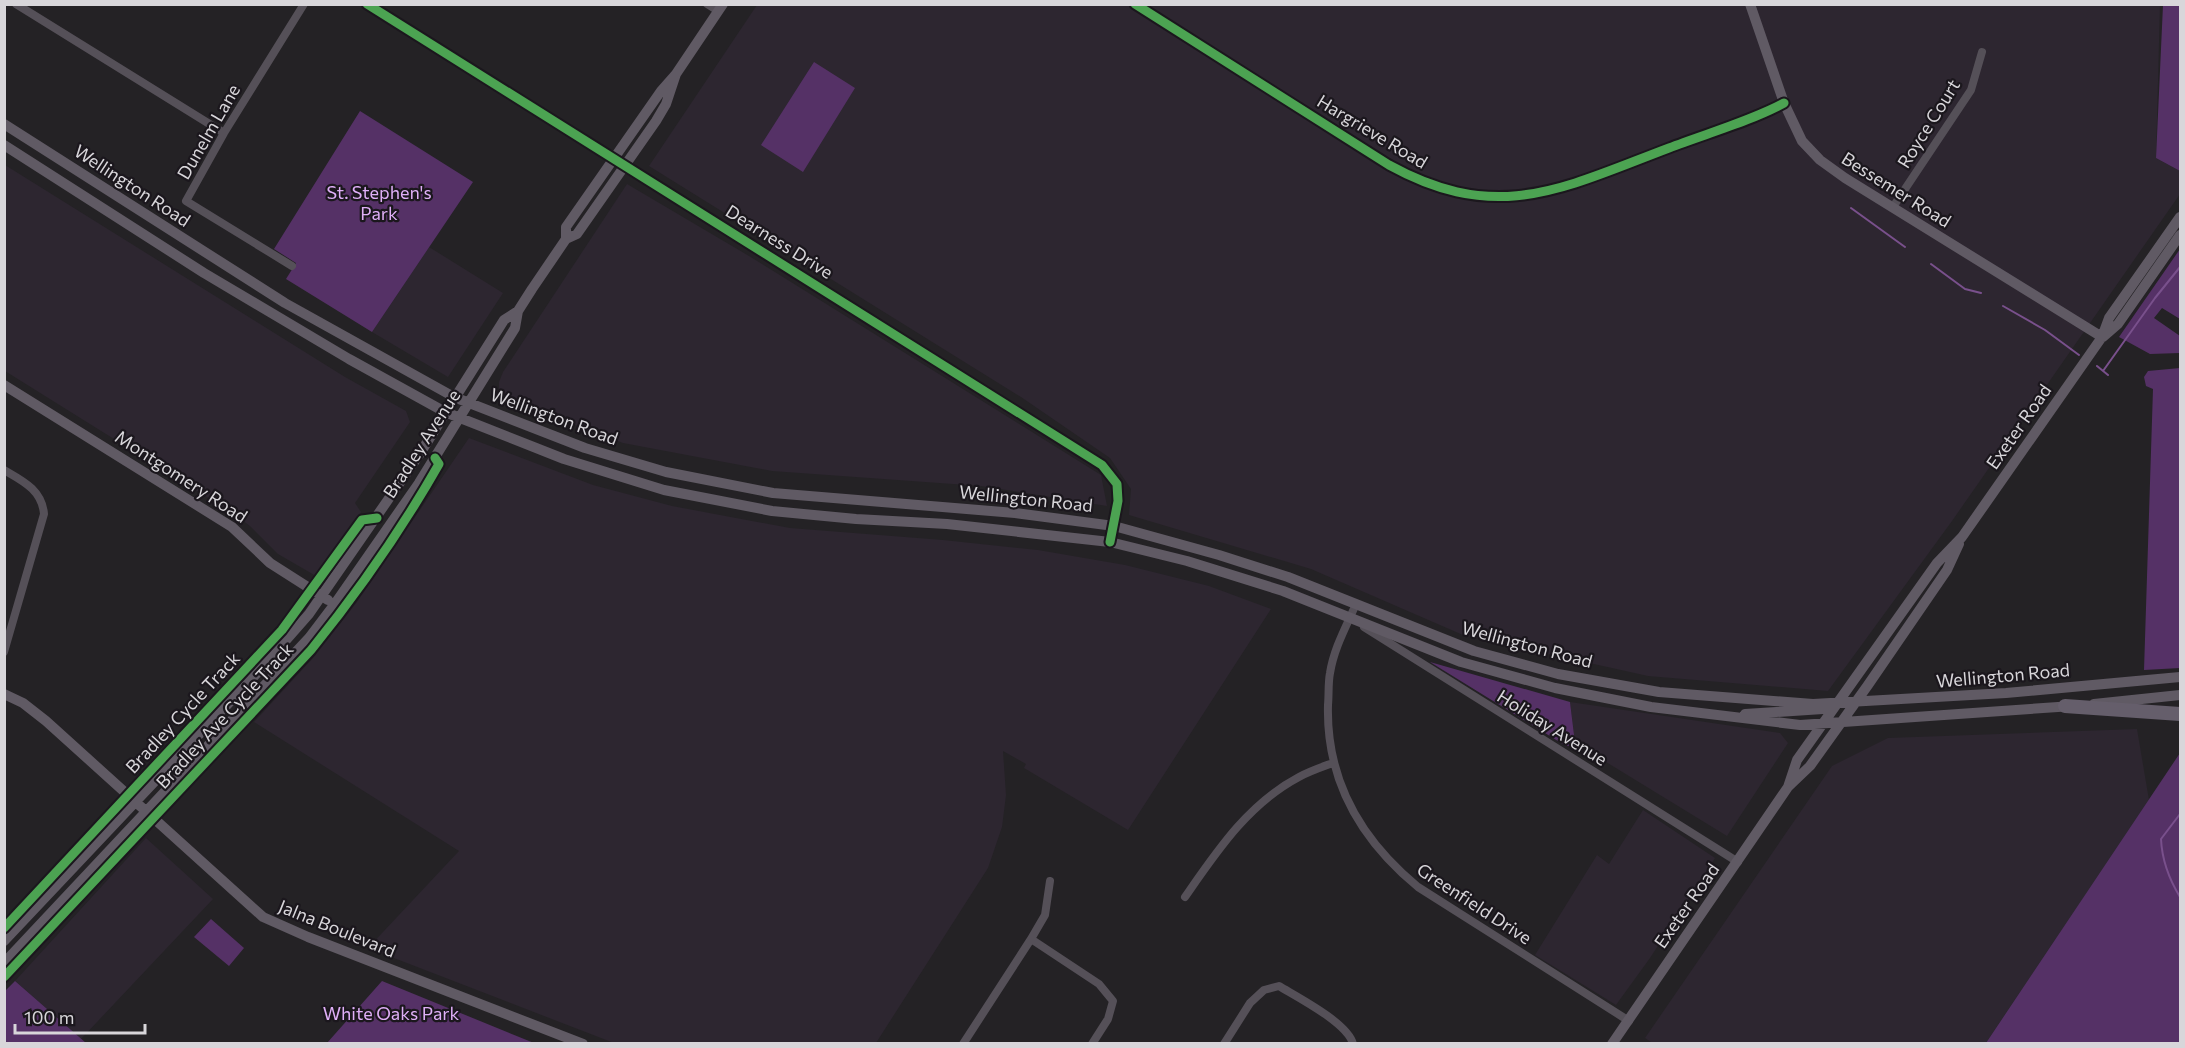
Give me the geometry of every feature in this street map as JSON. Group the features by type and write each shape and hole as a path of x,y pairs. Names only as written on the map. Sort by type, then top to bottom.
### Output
{"highway":[{"path":"2065,706 2181,714"}],"main road":[{"name":"Dearness Drive","path":"367,4 625,166"},
{"name":"Bessemer Road","path":"1750,4 1784,103 1802,141 1820,160 2102,337"},
{"name":"Bradley Avenue","path":"566,239 566,227 721,8"},
{"name":"Bradley Avenue","path":"4,941 284,644 323,596 412,465 504,320 518,311 566,239 577,234 625,166 666,104 676,74"},
{"name":"Wellington Road","path":"4,124 285,303 454,397 585,448 666,472 766,492 1052,517 1114,526 1219,555 1288,578 1474,651 1558,674 1659,692 1836,705 2181,677"},
{"name":"Wellington Road","path":"4,145 204,273 348,359 445,412 564,459 664,490 764,509 856,519 961,525 1110,542 1218,570 1283,591 1461,662 1555,688 1651,707 1800,725 2065,706 2181,695"},
{"name":"Exeter Road","path":"1788,787 1797,760 1937,563 1962,537 2102,337 2109,318 2181,217"},
{"name":"Exeter Road","path":"2102,337 2118,324 2181,235"},
{"name":"Bradley Avenue","path":"4,963 283,667 334,605 459,419 515,328 518,311"},
{"name":"Montgomery Road","path":"4,385 232,526 270,562 334,605"},
{"path":"764,509 766,492"},
{"name":"Exeter Road","path":"1612,1044 1788,787 1810,766 1947,570 1962,537"},
{"name":"Jalna Boulevard","path":"4,694 23,703 46,722 262,917 584,1044"},
{"path":"1713,715 1792,712 1836,705"}],"street":[{"path":"16,4 224,133"},
{"name":"Dunelm Lane","path":"292,266 186,201 224,133 304,4"},
{"path":"707,4 721,8"},
{"name":"Hargrieve Road","path":"1135,4 1389,165 1421,181 1468,195 1508,197 1554,190 1784,103"},
{"name":"Royce Court","path":"1893,207 1971,90 1982,52"},
{"name":"Dearness Drive","path":"625,166 1102,465 1117,484 1118,501 1110,542"},
{"path":"4,470 33,489 43,506 44,514 4,652"},
{"name":"Greenfield Drive","path":"1356,604 1338,641 1329,674 1328,724 1333,763 1350,808 1374,845 1394,868 1418,887 1629,1021"},
{"name":"Holiday Avenue","path":"1350,618 1738,862"},
{"path":"1185,897 1225,839 1248,814 1271,795 1299,777 1333,763"},
{"path":"963,1044 1045,915 1050,881"},
{"path":"1031,939 1099,984 1113,1001 1108,1018 1092,1044"},
{"path":"1224,1044 1250,1003 1264,990 1279,986 1348,1032 1353,1044"}],"shaded area":[{"path":"2160,4 2156,158 2180,171 2180,194 1952,521 1828,691 1648,676 1463,635 1311,569 1129,515 1131,489 1110,458 1021,397 649,166 757,5"},
{"path":"5,165 345,377 406,411 410,422 355,503 361,512 316,576 278,554 250,526 231,512 5,371"},
{"path":"627,184 749,256 1101,475 1107,506 981,486 772,471 623,443 499,396 499,382 503,372"},
{"path":"429,247 503,293 448,377 372,332"},
{"path":"469,438 593,485 672,506 790,528 1038,550 1125,565 1209,586 1271,609 1128,830 1024,768 1026,764 1003,751 1006,795 1002,827 988,868 876,1043 614,1043 368,948 459,851 254,722 313,658 357,602"},
{"path":"1570,702 1780,733 1788,743 1727,836 1575,743"},
{"path":"2137,729 2149,800 1986,1043 1654,1044 1645,1038 1832,766 1888,738"},
{"path":"1643,810 1715,858 1650,958 1616,1005 1535,955 1597,855 1609,864"},
{"path":"146,838 213,899 81,1039 15,981"}],"green space":[{"path":"2163,5 2180,5 2180,171 2156,158"},
{"path":"814,62 855,88 803,172 761,145"},
{"name":"St. Stephen's Park","path":"360,111 473,182 372,332 286,279 296,263 274,249"},
{"path":"2180,249 2180,319 2162,308 2154,318 2180,336 2180,353 2150,354 2119,337"},
{"path":"2180,368 2180,668 2144,670 2153,389 2146,386 2144,377 2148,371"},
{"path":"1430,662 1570,702 1575,743 1572,746 1566,746"},
{"path":"2180,753 2180,1043 1986,1043"},
{"path":"211,919 244,948 229,966 194,937"},
{"path":"15,981 86,1043 5,1043 5,991"},
{"name":"White Oaks Park","path":"382,981 534,1043 327,1043"}],"waterway":[{"path":"1851,208 1905,247"},
{"path":"1931,264 1965,289 1981,293"},
{"path":"2103,371 2180,267"},
{"path":"2003,306 2045,330 2079,355"},
{"path":"2097,366 2108,375"},
{"path":"2180,814 2161,839 2167,870 2180,897"}],"cycle path":[{"path":"367,4 1102,465 1117,484 1118,501 1110,542"},
{"path":"1135,4 1389,165 1428,183 1464,193 1498,197 1530,194 1563,187 1743,121 1784,103"},
{"name":"Bradley Ave Cycle Track","path":"4,977 311,650 346,606 395,536 439,464 435,458"},
{"name":"Bradley Cycle Track","path":"4,928 282,630 362,520 377,518"}]}
